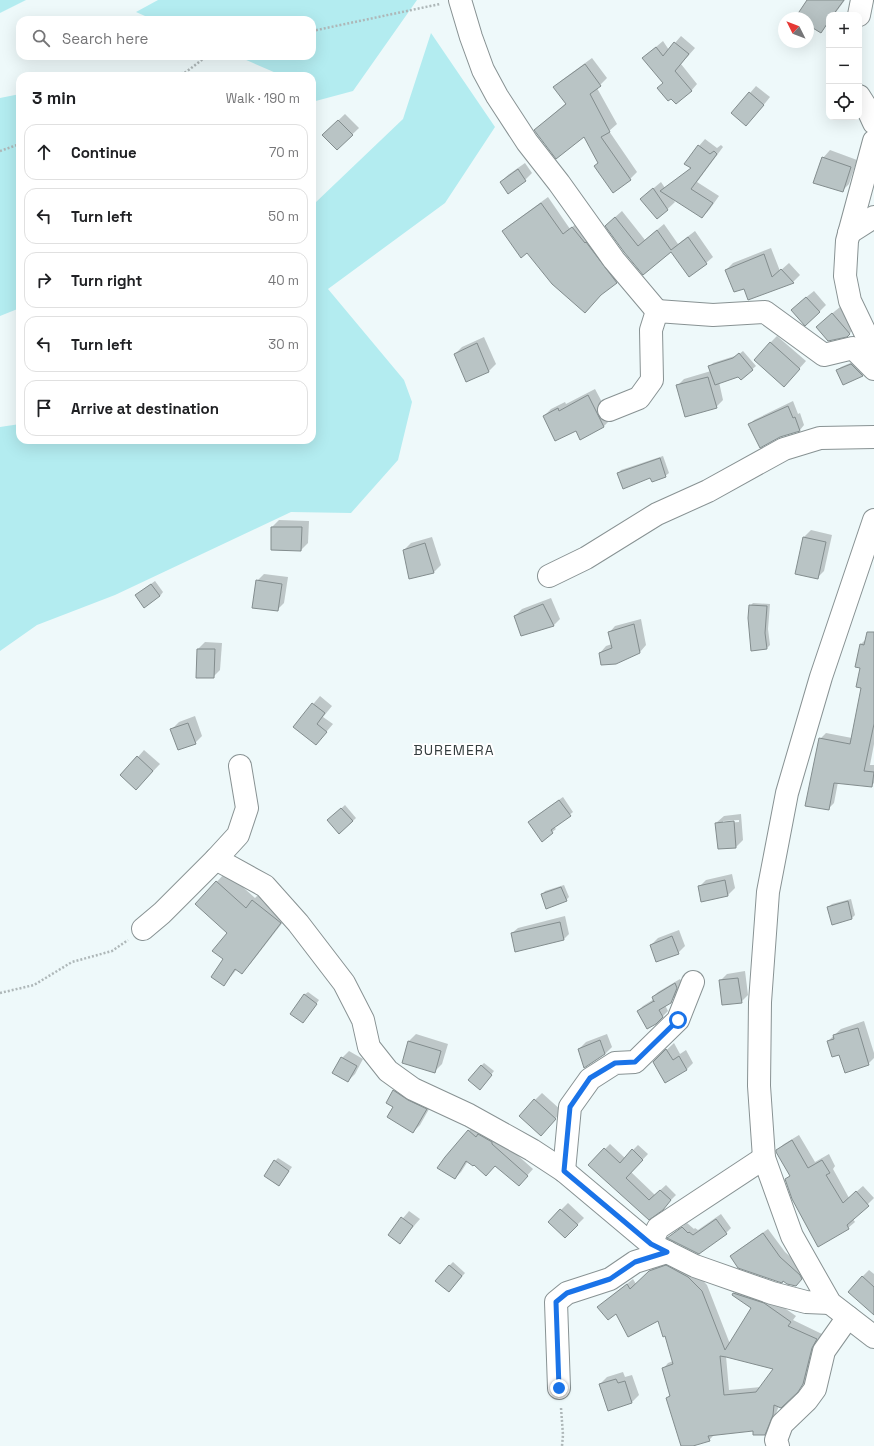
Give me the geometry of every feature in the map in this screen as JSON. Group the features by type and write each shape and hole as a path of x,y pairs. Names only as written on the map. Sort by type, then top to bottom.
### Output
{"street":[{"path":"860,12 862,0"},
{"path":"452,2 471,37 483,70 497,96 527,142 559,183 614,260 657,311 713,315 765,312 824,355 853,348 874,369"},
{"path":"862,101 874,123"},
{"path":"874,141 847,241 845,276 850,301 874,351"},
{"path":"849,233 874,217"},
{"path":"609,410 639,398 652,380 651,330 657,311"},
{"path":"549,576 586,558 656,514 708,491 784,449 820,438 874,437"},
{"path":"874,520 821,677 787,793 768,892 760,1002 759,1086 764,1158 792,1236 830,1303 874,1337"},
{"path":"855,580 874,562"},
{"path":"143,929 162,913 238,835 246,808 240,766"},
{"path":"216,859 265,886 298,923 344,983 362,1020 369,1047 388,1071 413,1089 469,1115 532,1150 564,1171 659,1248 695,1266 772,1293 806,1302 830,1303"},
{"path":"564,1171 570,1107 590,1078 615,1063 635,1062 678,1020 693,982"},
{"path":"659,1248 658,1228 764,1158"},
{"path":"559,1388 556,1302 567,1293 610,1279 659,1248"},
{"path":"778,1446 776,1440 782,1424 807,1400 815,1389 824,1351 848,1317"}],"path":[{"path":"316,30 452,2"},
{"path":"186,72 202,60"},
{"path":"0,151 16,145"},
{"path":"0,993 34,985 72,962 112,951 143,929"},
{"path":"559,1388 563,1435 562,1446"}],"shaded area":[{"path":"0,0 26,0 0,13"},
{"path":"158,0 417,0 353,91 316,101 316,72 274,72 246,60 316,60 316,16 145,16 136,12"},
{"path":"431,33 495,127 445,203 328,289 404,380 412,402 398,460 351,513 291,512 115,595 37,625 0,651 0,427 16,425 16,444 316,444 316,202 403,119"},
{"path":"16,95 16,310 0,316 0,98"}],"building":[{"path":"807,0 844,0 835,12 826,12 826,26 821,33 814,29 814,12 799,12"},
{"path":"674,42 689,54 675,71 692,91 676,104 671,99 668,101 657,88 663,83 642,58 656,47 663,56"},
{"path":"585,64 601,86 590,94 610,132 601,137 631,180 613,193 594,166 598,163 584,137 556,159 534,130 566,104 553,87"},
{"path":"749,92 764,105 746,126 731,113"},
{"path":"338,120 353,135 337,150 322,135"},
{"path":"698,145 710,154 714,151 717,154 691,189 713,203 702,218 660,191 691,168 684,164"},
{"path":"822,157 851,167 843,192 813,183"},
{"path":"518,169 526,181 508,194 500,182"},
{"path":"653,188 668,210 657,219 640,199"},
{"path":"541,203 563,234 572,227 585,243 586,242 617,283 601,295 585,313 552,284 527,253 521,258 502,231"},
{"path":"615,217 638,246 657,230 671,250 688,237 707,264 689,277 671,252 643,275 605,226"},
{"path":"764,254 772,277 781,269 794,283 748,300 744,289 734,292 725,270"},
{"path":"806,297 820,312 805,326 791,310"},
{"path":"832,313 850,334 847,337 828,341 816,327"},
{"path":"770,342 800,369 784,387 754,360"},
{"path":"477,343 489,372 466,382 454,354"},
{"path":"739,353 753,370 741,380 738,377 715,385 708,366 733,358"},
{"path":"851,364 863,376 843,385 836,370"},
{"path":"708,377 717,408 685,417 676,385"},
{"path":"588,395 604,427 580,440 576,431 555,441 543,416 558,408 559,411"},
{"path":"788,406 793,418 795,417 800,431 780,437 760,448 748,424"},
{"path":"660,458 666,477 652,482 650,478 623,489 617,473"},
{"path":"271,527 302,527 301,551 271,550"},
{"path":"803,537 826,542 818,579 795,574"},
{"path":"425,543 434,573 409,579 403,550"},
{"path":"256,580 282,584 278,611 252,608"},
{"path":"151,584 160,596 144,608 135,595"},
{"path":"543,604 554,626 521,636 514,616"},
{"path":"749,605 767,606 765,633 767,649 751,651 748,618"},
{"path":"634,624 640,653 616,664 601,665 599,653 612,648 608,632"},
{"path":"867,632 874,632 874,724 864,771 874,772 872,787 834,783 829,810 805,806 819,738 850,744 861,688 856,687 860,668 855,667 860,644 864,645"},
{"path":"197,649 215,649 214,678 196,678"},
{"path":"312,703 325,713 317,724 327,732 316,745 293,727"},
{"path":"188,723 196,744 178,750 170,729"},
{"path":"137,756 153,771 136,790 120,775"},
{"path":"559,800 571,816 551,830 553,833 542,842 528,822"},
{"path":"341,808 353,821 339,834 327,820"},
{"path":"734,821 736,848 718,849 715,823"},
{"path":"725,880 728,896 701,902 698,886"},
{"path":"216,881 246,908 252,900 281,923 242,974 235,969 224,986 211,977 223,959 212,951 227,933 195,904"},
{"path":"561,887 567,901 546,909 541,894"},
{"path":"848,901 852,919 832,925 827,907"},
{"path":"560,922 564,940 515,952 511,933"},
{"path":"672,936 679,954 656,962 650,945"},
{"path":"738,978 742,1003 722,1005 719,980"},
{"path":"675,983 677,988 671,1003 659,1010 663,1017 656,1024 647,1029 637,1011 654,1001 652,997"},
{"path":"304,994 317,1004 303,1023 290,1014"},
{"path":"858,1028 869,1065 845,1073 839,1055 832,1057 827,1041 834,1039 833,1035"},
{"path":"600,1040 605,1054 584,1068 578,1049"},
{"path":"408,1041 441,1051 435,1073 402,1063"},
{"path":"666,1049 673,1060 679,1056 687,1070 665,1083 653,1062"},
{"path":"341,1057 357,1066 348,1082 332,1073"},
{"path":"481,1065 492,1075 480,1090 468,1080"},
{"path":"393,1090 408,1100 427,1109 413,1133 387,1117 393,1107 386,1103"},
{"path":"534,1099 556,1119 541,1136 519,1116"},
{"path":"468,1130 476,1137 478,1134 492,1142 492,1144 528,1176 519,1186 495,1166 486,1176 474,1165 473,1166 466,1161 455,1179 437,1168"},
{"path":"792,1140 808,1168 822,1160 830,1173 826,1175 843,1203 856,1191 869,1206 847,1225 849,1229 818,1247 792,1199 785,1179 790,1176 776,1152 776,1150"},
{"path":"604,1148 620,1163 632,1149 643,1160 626,1178 649,1200 660,1190 671,1200 663,1210 649,1220 588,1165"},
{"path":"274,1160 289,1171 279,1186 264,1176"},
{"path":"560,1209 578,1225 565,1238 548,1222"},
{"path":"401,1217 413,1226 400,1244 388,1235"},
{"path":"716,1219 727,1234 699,1254 667,1238 682,1227 688,1233 689,1232 693,1235"},
{"path":"763,1233 780,1257 800,1275 802,1279 796,1286 787,1284 783,1281 782,1283 738,1268 730,1256"},
{"path":"449,1265 462,1276 449,1292 435,1281"},
{"path":"666,1265 688,1277 702,1291 725,1350 751,1308 732,1295 733,1293 764,1303 791,1322 788,1326 817,1339 812,1348 803,1384 798,1392 781,1408 774,1405 773,1415 765,1435 753,1435 753,1431 708,1436 710,1441 693,1446 681,1446 666,1398 670,1396 662,1368 673,1364 665,1336 663,1337 658,1321 628,1337 616,1314 608,1320 597,1307 627,1284 630,1289 649,1271","holes":["720,1356 773,1369 756,1392 724,1395"]},
{"path":"862,1276 874,1287 874,1315 848,1292"},
{"path":"616,1379 618,1383 625,1381 632,1403 608,1411 599,1384"}],"district":[{"name":"BUREMERA","path":"454,750"}],"route":[{"path":"559,1388 556,1302 567,1293 610,1279 635,1262 667,1252 651,1244 564,1171 570,1107 590,1078 615,1063 635,1062 678,1020"}]}
